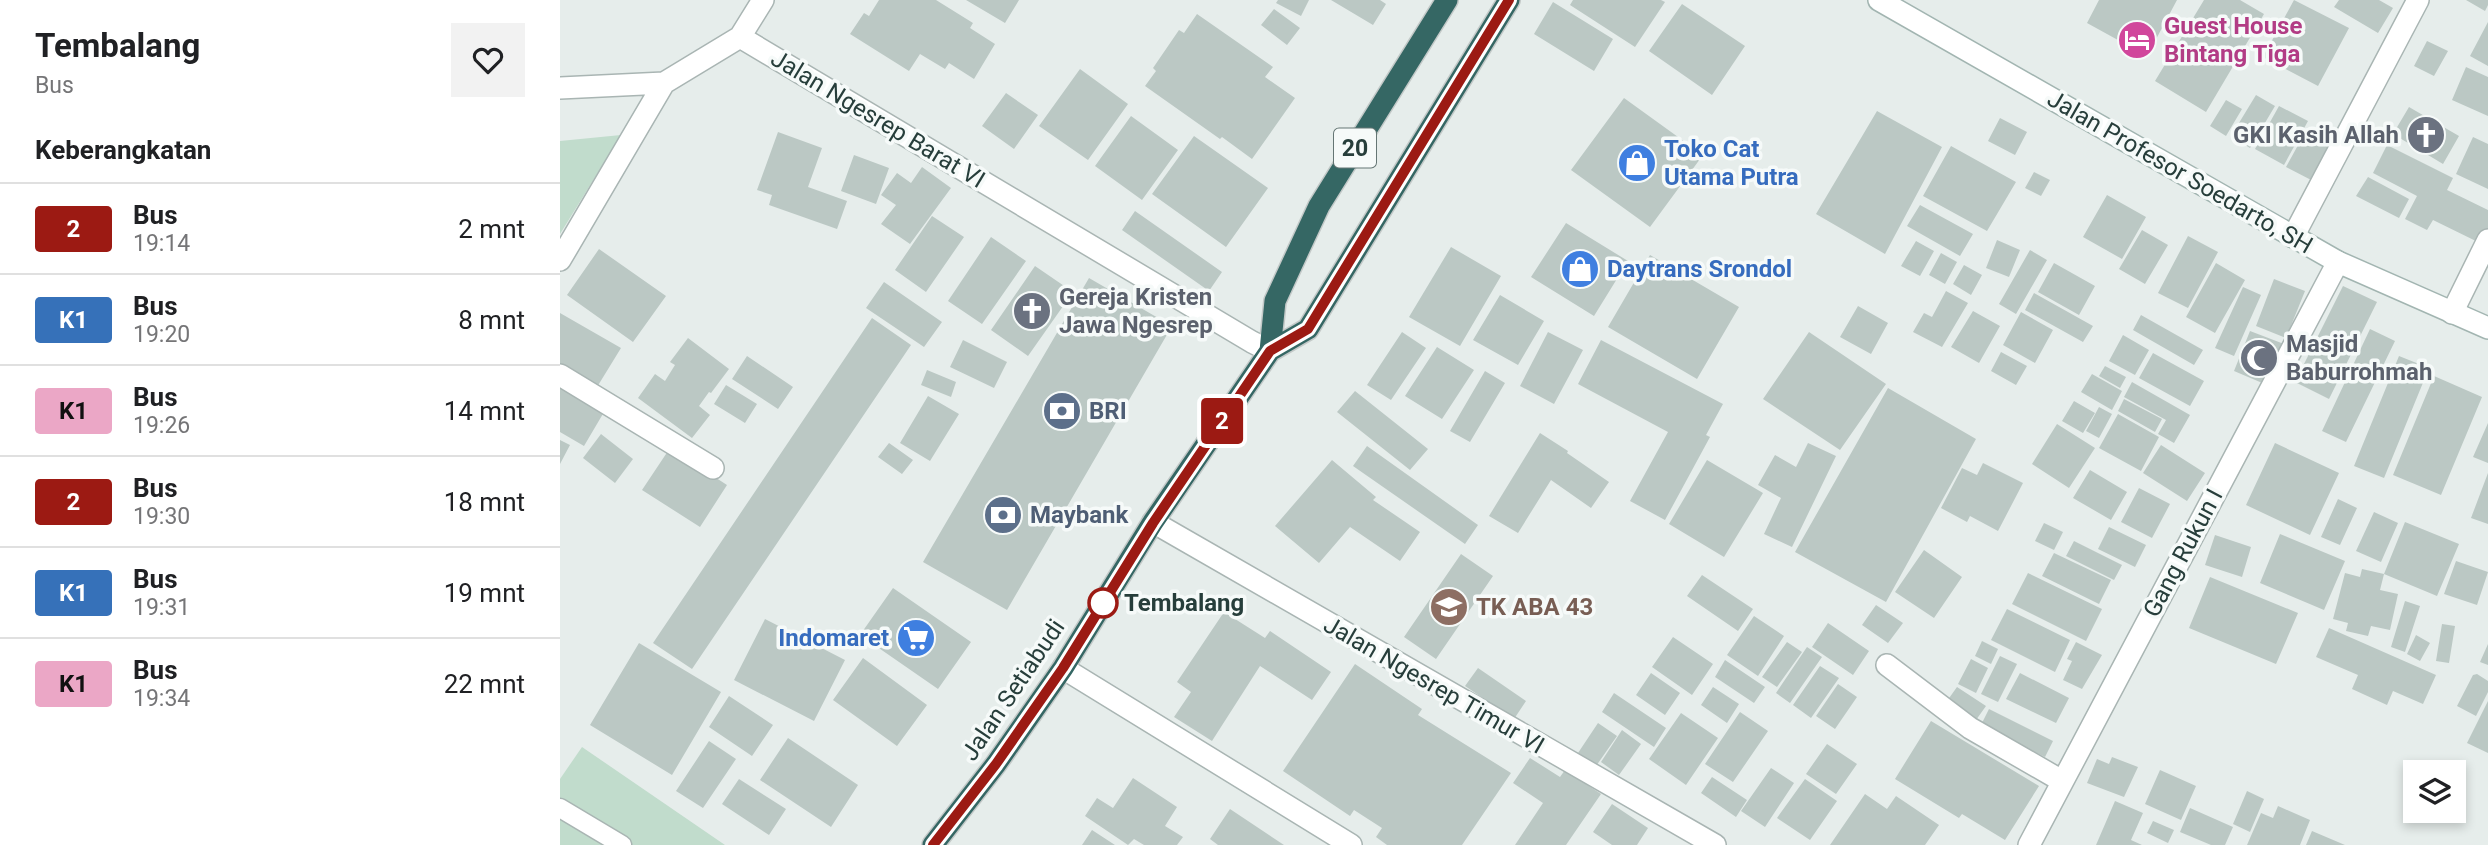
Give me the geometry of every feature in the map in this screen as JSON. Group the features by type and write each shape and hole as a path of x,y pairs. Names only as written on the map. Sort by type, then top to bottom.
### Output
{"highway":[{"name":"Jalan Setiabudi","path":"1270,351 1275,301 1319,206 1447,0"},
{"name":"Jalan Setiabudi","path":"933,845 996,764 1063,668 1153,523 1270,351 1308,329 1509,0"}],"street":[{"path":"560,260 664,83 740,37 763,0"},
{"name":"Jalan Profesor Soedarto, SH","path":"1879,0 2338,262 2488,328"},
{"path":"2293,237 2418,0"},
{"name":"Jalan Ngesrep Barat VI","path":"740,37 1270,351"},
{"path":"560,88 664,83"},
{"path":"2452,313 2488,240"},
{"name":"Gang Rukun I","path":"2031,844 2338,262"},
{"path":"560,375 713,468"},
{"name":"Jalan Ngesrep Timur VI","path":"1153,523 1715,845"},
{"path":"1887,665 1970,728 2062,781"},
{"path":"1063,668 1351,845"}],"lane":[{"path":"560,808 622,845"}],"green space":[{"path":"621,135 560,234 560,141"},
{"path":"582,747 725,845 560,845 560,779"}],"building":[{"path":"879,0 936,0 973,23 970,28 995,44 974,79 949,63 945,69 920,54 909,71 850,34 864,13 869,16"},
{"path":"966,0 1019,0 1005,23"},
{"path":"1278,0 1309,0 1301,16 1276,3"},
{"path":"1331,0 1380,0 1386,4 1373,25"},
{"path":"1573,0 1665,2 1635,47 1570,5"},
{"name":"Guest House Bintang Tiga","path":"2099,0 2177,0 2147,56 2087,23"},
{"path":"2204,0 2240,0 2264,14 2206,112 2155,81"},
{"path":"2294,0 2349,28 2318,86 2263,57"},
{"path":"2339,0 2379,0 2393,8 2378,33 2334,7"},
{"path":"2466,0 2488,0 2488,5 2485,11"},
{"path":"1553,2 1613,39 1594,71 1534,34"},
{"path":"1682,4 1745,46 1712,95 1649,51"},
{"path":"1274,9 1300,28 1287,45 1261,25"},
{"path":"1197,14 1273,67 1265,77 1295,98 1252,159 1145,86 1156,71 1153,68 1179,30 1184,33"},
{"path":"2488,22 2488,66 2470,56"},
{"path":"2427,41 2448,51 2434,76 2414,66"},
{"path":"2466,67 2488,77 2488,116 2452,100"},
{"path":"1080,69 1128,104 1088,160 1039,126"},
{"path":"1006,93 1038,115 1014,149 982,126"},
{"path":"2256,95 2275,106 2250,148 2231,136"},
{"name":"Toko Cat Utama Putra","path":"1624,98 1703,155 1650,227 1571,170"},
{"path":"2226,100 2242,109 2226,136 2210,126"},
{"path":"2279,106 2308,121 2284,165 2255,149"},
{"name":"GKI Kasih Allah","path":"2409,107 2459,136 2443,164 2393,134"},
{"path":"1877,111 1942,147 1885,254 1816,214"},
{"path":"1131,116 1178,150 1142,200 1095,166"},
{"path":"2000,118 2027,132 2015,155 1988,141"},
{"path":"2308,127 2336,142 2315,182 2286,167"},
{"path":"778,132 822,148 808,187 847,201 837,229 769,205 772,195 757,190"},
{"path":"1194,136 1268,188 1226,247 1152,194"},
{"path":"2473,137 2488,144 2488,189 2456,174"},
{"path":"2387,145 2453,178 2447,190 2488,210 2488,236 2484,245 2433,220 2427,230 2405,219 2417,196 2373,173"},
{"path":"1951,146 2016,182 1987,231 1923,196"},
{"path":"854,155 889,168 876,204 841,191"},
{"path":"922,167 951,188 910,244 881,224 896,205 881,195 897,173 911,183"},
{"path":"2034,172 2050,180 2041,196 2025,188"},
{"path":"2368,177 2409,199 2399,218 2356,196"},
{"path":"2107,195 2146,217 2122,259 2083,237"},
{"path":"1920,205 1973,234 1960,256 1907,226"},
{"path":"1135,211 1222,272 1209,291 1122,230"},
{"path":"932,216 964,237 926,292 895,270"},
{"name":"Daytrans Srondol","path":"1566,223 1628,261 1594,316 1531,277"},
{"path":"2142,230 2168,245 2145,284 2119,269"},
{"path":"2188,236 2218,252 2188,308 2158,293"},
{"path":"991,237 1026,261 982,324 948,301"},
{"path":"1997,240 2020,250 2009,277 1986,268"},
{"path":"1916,241 1934,251 1920,276 1901,266"},
{"path":"1451,247 1501,276 1460,346 1409,317"},
{"path":"599,249 666,296 633,342 567,295"},
{"path":"2030,250 2047,260 2016,314 1999,304"},
{"path":"1941,253 1957,262 1945,284 1929,275"},
{"path":"1650,255 1739,307 1697,379 1608,327"},
{"path":"2054,263 2095,286 2079,315 2038,292"},
{"path":"2216,263 2245,280 2215,333 2186,317"},
{"path":"1964,265 1982,275 1971,295 1953,284"},
{"name":"Gereja Kristen Jawa Ngesrep","path":"1035,266 1073,292 1028,356 991,330"},
{"path":"1089,278 1172,326 1007,610 923,562"},
{"path":"2274,279 2305,291 2286,338 2256,326"},
{"path":"884,282 942,322 924,347 866,308"},
{"path":"2343,286 2377,302 2329,399 2295,382"},
{"path":"2243,287 2261,295 2234,356 2215,348"},
{"path":"1946,291 1968,303 1942,347 1913,332 1924,313 1932,317"},
{"path":"2034,293 2093,326 2083,342 2025,310"},
{"path":"1500,295 1544,321 1518,365 1473,340"},
{"path":"1858,306 1888,323 1871,354 1840,337"},
{"path":"1973,311 2000,326 1979,363 1951,347"},
{"path":"2021,312 2053,330 2035,363 2003,345"},
{"path":"560,313 621,348 594,392 560,372"},
{"path":"2141,315 2203,350 2194,365 2133,330"},
{"path":"872,318 911,345 692,669 653,643"},
{"path":"2370,329 2395,341 2346,442 2322,431"},
{"name":"Masjid Baburrohmah","path":"2250,331 2284,344 2267,385 2234,371"},
{"path":"1402,332 1426,348 1391,400 1367,385"},
{"path":"1548,332 1583,350 1554,404 1520,386"},
{"path":"1809,332 1886,384 1840,450 1763,399"},
{"path":"2123,335 2149,350 2135,375 2109,361"},
{"path":"688,338 729,369 699,406 710,415 692,438 638,398 655,374 665,381 675,365 670,362"},
{"path":"963,340 1007,362 994,388 950,367"},
{"path":"1601,340 1723,404 1706,435 1710,437 1665,520 1630,501 1668,432 1578,384"},
{"path":"1437,347 1474,370 1442,419 1405,396"},
{"path":"2001,352 2027,366 2016,385 1991,371"},
{"path":"2153,353 2204,381 2190,406 2139,378"},
{"path":"747,356 793,387 778,409 732,379"},
{"path":"2399,356 2429,368 2384,478 2354,466"},
{"path":"2105,366 2126,377 2120,388 2099,376"},
{"path":"927,370 956,382 951,397 921,385"},
{"path":"1485,371 1505,383 1470,442 1450,431"},
{"path":"2092,374 2122,391 2112,410 2081,392"},
{"path":"2434,376 2482,397 2441,495 2393,475"},
{"path":"560,380 607,407 584,446 560,432"},
{"path":"2132,382 2190,415 2174,443 2158,434 2166,420 2124,397"},
{"path":"726,385 757,404 745,423 714,404"},
{"path":"1888,388 1976,439 1886,602 1795,552"},
{"path":"1355,391 1428,449 1410,470 1337,412"},
{"path":"928,396 959,414 930,461 900,443"},
{"path":"2124,399 2162,419 2155,432 2118,411"},
{"path":"2074,401 2095,413 2083,433 2062,421"},
{"path":"2099,407 2112,414 2099,438 2086,431"},
{"path":"2118,414 2159,437 2141,471 2099,448"},
{"path":"2488,423 2488,463 2473,457"},
{"path":"2057,424 2095,448 2069,488 2032,464"},
{"path":"1540,433 1609,482 1591,508 1551,480 1518,533 1489,516"},
{"path":"601,434 633,459 615,483 583,458"},
{"path":"560,440 570,445 560,464"},
{"path":"889,443 913,460 902,474 878,457"},
{"path":"1808,443 1836,456 1792,547 1764,534 1781,498 1758,485 1775,455 1796,467"},
{"path":"2275,443 2339,473 2310,535 2246,505"},
{"path":"2161,445 2205,473 2187,501 2143,473"},
{"path":"1367,446 1478,525 1465,544 1353,466"},
{"path":"670,448 727,485 700,527 642,490"},
{"path":"1332,460 1376,497 1373,500 1420,532 1400,561 1350,527 1319,563 1275,526"},
{"path":"1707,460 1763,493 1724,557 1669,524"},
{"path":"1983,463 2023,483 1998,531 1970,516 1967,522 1941,508 1962,468 1977,475"},
{"path":"2090,470 2127,492 2111,520 2073,498"},
{"path":"2488,473 2488,524 2471,518"},
{"path":"2139,488 2170,504 2152,538 2121,522"},
{"path":"2338,499 2357,508 2340,545 2321,537"},
{"path":"2374,512 2398,523 2381,562 2356,551"},
{"path":"2405,522 2459,544 2437,596 2384,574"},
{"path":"2044,523 2063,532 2054,550 2035,541"},
{"path":"2109,527 2146,545 2135,567 2098,549"},
{"path":"2280,534 2345,561 2324,610 2260,583"},
{"path":"2215,535 2251,547 2242,577 2205,565"},
{"path":"2074,541 2122,565 2114,580 2066,556"},
{"path":"1924,550 1962,577 1934,618 1895,592"},
{"path":"2054,553 2111,580 2099,604 2042,576"},
{"name":"TK ABA 43","path":"1461,554 1493,576 1436,659 1404,637"},
{"path":"2456,561 2488,572 2477,605 2444,594"},
{"path":"2362,569 2384,574 2380,590 2398,594 2390,630 2371,626 2368,636 2346,631 2348,623 2333,619 2345,573 2360,577"},
{"path":"2028,573 2102,609 2086,641 2012,604"},
{"path":"1702,575 1753,609 1738,631 1687,596"},
{"path":"2210,577 2298,613 2276,664 2189,628"},
{"name":"Indomaret","path":"893,588 971,642 938,689 860,635"},
{"path":"2405,601 2420,606 2405,652 2391,647"},
{"path":"1876,605 1903,623 1888,643 1862,625"},
{"path":"2007,609 2070,640 2055,672 1991,640"},
{"path":"1224,612 1265,638 1270,631 1331,672 1312,700 1260,666 1212,741 1174,717 1191,692 1177,682"},
{"path":"1754,616 1784,636 1758,676 1727,655"},
{"path":"765,619 845,660 814,721 734,680"},
{"path":"1828,623 1869,651 1853,675 1812,647"},
{"path":"2442,624 2455,626 2449,663 2436,661"},
{"path":"2329,628 2436,675 2423,704 2393,691 2387,705 2352,689 2358,675 2316,657"},
{"path":"2416,635 2430,643 2420,661 2407,654"},
{"path":"1673,637 1713,664 1692,695 1652,667"},
{"path":"1982,641 1998,649 1991,664 1975,656"},
{"path":"1787,642 1802,652 1777,687 1762,677"},
{"path":"2076,642 2102,655 2082,689 2063,680 2072,661 2067,659"},
{"path":"639,643 721,692 672,775 590,725"},
{"path":"2488,644 2488,665 2480,662"},
{"path":"1807,647 1822,657 1790,703 1776,693"},
{"path":"2000,656 2017,664 1998,702 1981,694"},
{"path":"863,658 927,705 897,746 833,700"},
{"path":"1971,659 1988,668 1976,693 1958,684"},
{"path":"1725,660 1765,687 1754,703 1715,677"},
{"path":"1355,664 1422,709 1418,715 1511,773 1462,845 1387,845 1376,837 1382,828 1354,810 1350,816 1283,771"},
{"path":"1820,666 1839,678 1811,718 1793,705"},
{"path":"1478,668 1526,701 1514,719 1465,686"},
{"path":"1651,673 1680,693 1665,715 1636,695"},
{"path":"2020,673 2069,698 2056,723 2006,699"},
{"path":"2477,674 2488,681 2488,692 2476,716 2457,706 2473,675"},
{"path":"1838,684 1857,697 1835,729 1816,716"},
{"path":"1713,687 1739,704 1727,723 1701,705"},
{"path":"1957,687 1986,706 1976,720 1947,701"},
{"path":"1614,693 1666,728 1654,747 1602,712"},
{"path":"729,696 773,725 752,756 709,727"},
{"path":"2488,701 2488,753 2467,743"},
{"path":"1989,709 2053,741 2045,757 1981,725"},
{"path":"1740,712 1768,731 1733,782 1705,764"},
{"path":"1681,713 1718,738 1686,785 1649,759"},
{"path":"1931,721 2039,786 2005,840 1962,814 1959,818 1895,779"},
{"path":"1598,723 1617,736 1594,769 1576,756"},
{"path":"1622,730 1641,744 1619,775 1601,762"},
{"path":"788,738 858,785 831,827 760,780"},
{"path":"709,741 736,759 703,808 676,791"},
{"path":"1827,744 1857,764 1836,794 1806,774"},
{"path":"2112,757 2138,767 2124,797 2087,783 2097,759 2109,764"},
{"path":"1530,758 1560,777 1565,770 1601,794 1566,845 1515,845 1543,803 1513,783"},
{"path":"1771,768 1794,783 1765,827 1741,811"},
{"path":"2160,770 2196,786 2181,820 2145,804"},
{"path":"1712,777 1747,800 1736,817 1701,793"},
{"path":"1133,778 1177,807 1165,826 1183,837 1177,845 1144,845 1134,839 1128,845 1085,816 1097,798 1113,808"},
{"path":"739,779 786,809 769,835 722,804"},
{"path":"1805,779 1837,801 1810,840 1777,818"},
{"path":"2247,791 2264,799 2250,832 2233,824"},
{"path":"1865,794 1887,809 1896,796 1939,825 1925,845 1830,845"},
{"path":"2115,801 2143,813 2131,840 2142,845 2096,845"},
{"path":"1612,804 1648,828 1637,845 1612,845 1593,832"},
{"path":"2278,806 2310,820 2300,845 2247,845 2261,813 2273,818"},
{"path":"2190,808 2233,827 2225,845 2211,845 2180,832"},
{"path":"1230,809 1284,845 1218,845 1210,839"},
{"path":"2153,821 2174,830 2168,843 2147,833"},
{"path":"1092,830 1115,845 1082,845"},
{"path":"2312,831 2345,845 2306,845"}],"bus line":[{"name":"2","path":"933,845 996,764 1063,668 1153,523 1270,351 1308,329 1509,0"}],"place":[{"name":"Guest House Bintang Tiga","path":"2137,40"},
{"name":"GKI Kasih Allah","path":"2426,135"},
{"name":"Toko Cat Utama Putra","path":"1637,163"},
{"name":"Daytrans Srondol","path":"1580,269"},
{"name":"Gereja Kristen Jawa Ngesrep","path":"1032,311"},
{"name":"Masjid Baburrohmah","path":"2259,358"},
{"name":"BRI","path":"1062,411"},
{"name":"Maybank","path":"1003,515"},
{"name":"Tembalang","path":"1103,603"},
{"name":"TK ABA 43","path":"1449,607"},
{"name":"Indomaret","path":"916,638"}]}
